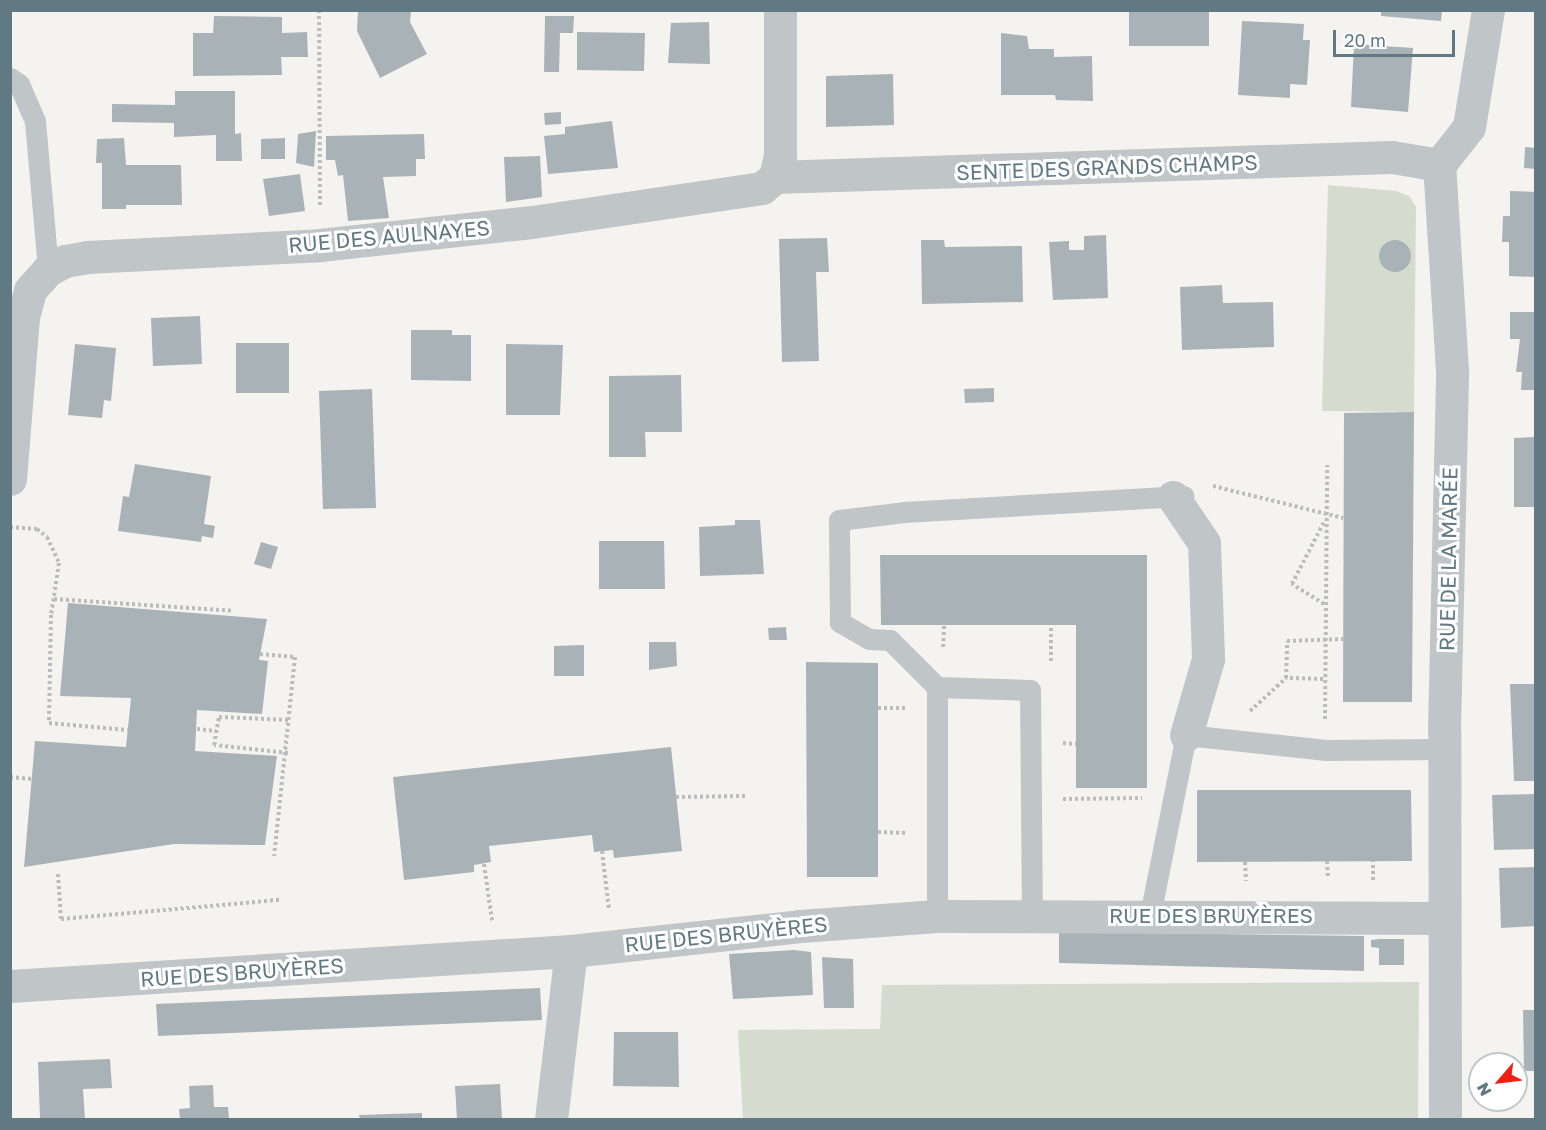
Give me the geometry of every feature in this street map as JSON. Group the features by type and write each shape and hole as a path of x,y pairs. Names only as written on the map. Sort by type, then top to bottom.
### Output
{"street":[{"path":"776,177 780,155 780,10"},
{"path":"1439,165 1469,128 1488,10"},
{"name":"SENTE DES GRANDS CHAMPS","path":"776,177 1392,157 1439,165"},
{"name":"RUE DE LA MARÉE","path":"1439,165 1452,370 1443,918 1445,1119"},
{"name":"RUE DES AULNAYES","path":"10,479 23,317 30,290 48,270 65,261 87,257 320,245 531,222 747,194 762,188 776,177"},
{"path":"1182,496 1204,543 1208,659 1186,735"},
{"name":"RUE DES BRUYÈRES","path":"10,986 571,951 937,916 1032,914 1443,918"},
{"path":"550,1119 571,951"}],"lane":[{"path":"10,78 19,84 35,121 48,270"},
{"path":"1032,914 1030,690 937,687 890,640 869,639 840,622 839,520 904,512 1182,496"},
{"path":"937,687 937,916"},
{"path":"1150,915 1186,735 1326,750 1445,749"}],"path":[{"path":"319,10 320,245"},
{"path":"1326,750 1323,640 1327,465"},
{"path":"1182,496 1206,484 1327,517 1343,518"},
{"path":"1324,604 1292,584 1327,517"},
{"path":"10,527 37,529 48,537 59,563 54,599 49,723 128,729"},
{"path":"54,599 233,611"},
{"path":"1051,625 1051,672"},
{"path":"906,719 908,659 942,659 944,626"},
{"path":"1323,679 1286,678 1287,641 1343,639"},
{"path":"260,654 296,657 288,753 274,855"},
{"path":"1040,660 1051,661"},
{"path":"878,708 906,708"},
{"path":"288,753 214,745 219,717 290,720"},
{"path":"196,729 216,732"},
{"path":"10,777 32,779"},
{"path":"676,797 745,796"},
{"path":"1060,799 1146,798"},
{"path":"907,821 907,843"},
{"path":"878,832 907,833"},
{"path":"602,851 614,946"},
{"path":"1327,861 1328,879"},
{"path":"483,864 497,956"},
{"path":"58,874 61,919 280,900"}],"shaded area":[{"path":"1328,185 1396,191 1409,196 1416,207 1414,412 1322,411"},
{"path":"1419,982 1418,1119 743,1119 738,1030 880,1029 882,985"}],"building":[{"path":"358,10 411,10 410,22 427,54 380,78 357,31"},
{"path":"1129,10 1209,10 1209,46 1129,46"},
{"path":"1381,10 1442,10 1441,21 1381,16"},
{"path":"214,16 282,17 282,33 307,32 308,57 281,57 282,75 193,76 193,33 213,33"},
{"path":"545,16 574,16 573,33 560,33 559,72 544,72"},
{"path":"1242,21 1304,24 1303,40 1310,40 1307,85 1290,84 1290,98 1238,95"},
{"path":"709,22 710,64 668,63 671,23"},
{"path":"577,32 645,33 644,71 577,70"},
{"path":"1001,33 1027,36 1029,49 1054,49 1054,57 1092,56 1093,101 1056,100 1055,95 1001,95"},
{"path":"1354,44 1413,48 1408,112 1351,107"},
{"path":"893,74 894,125 826,127 826,76"},
{"path":"175,91 235,91 235,134 241,133 242,161 216,161 216,135 174,137 174,123 112,122 112,104 175,105"},
{"path":"561,112 561,124 545,125 544,113"},
{"path":"612,121 618,168 548,174 544,136 565,134 565,127"},
{"path":"316,131 314,167 296,163 298,134"},
{"path":"424,134 425,159 416,159 416,176 383,177 389,218 348,221 343,175 338,176 335,160 326,160 326,136"},
{"path":"124,138 126,165 181,165 182,205 126,205 126,209 102,209 102,163 96,163 97,139"},
{"path":"285,138 285,159 261,159 261,139"},
{"path":"1525,147 1536,148 1536,169 1524,168"},
{"path":"540,156 542,197 506,202 504,157"},
{"path":"300,174 305,211 269,216 263,179"},
{"path":"1510,191 1536,192 1536,277 1509,276 1509,242 1502,242 1503,216 1510,216"},
{"path":"1106,235 1108,298 1053,300 1049,242 1069,241 1069,250 1084,250 1084,236"},
{"path":"827,238 829,272 816,272 819,361 782,362 779,239"},
{"path":"921,240 944,240 945,247 1022,246 1023,302 922,304"},
{"path":"1395,240 1407,244 1411,256 1407,268 1395,272 1383,268 1379,256 1383,244"},
{"path":"1222,285 1223,303 1273,302 1274,347 1182,350 1180,287"},
{"path":"1510,312 1536,312 1536,390 1521,390 1522,372 1516,372 1520,339 1510,339"},
{"path":"200,316 202,364 153,366 151,318"},
{"path":"411,330 452,330 452,335 471,335 471,381 411,380"},
{"path":"236,343 289,343 289,393 236,393"},
{"path":"75,344 116,348 111,401 104,400 102,418 68,415"},
{"path":"506,344 563,345 560,415 506,415"},
{"path":"681,375 682,432 645,432 646,457 609,457 609,376"},
{"path":"994,388 994,402 965,403 964,389"},
{"path":"372,389 376,508 323,509 319,391"},
{"path":"1414,412 1412,702 1343,702 1344,413"},
{"path":"1536,437 1536,507 1514,507 1514,438"},
{"path":"135,464 211,476 204,524 215,526 213,538 202,536 201,542 118,531 123,496 129,497"},
{"path":"735,520 760,520 764,574 700,576 699,527 735,525"},
{"path":"599,541 664,541 665,589 599,589"},
{"path":"261,542 278,547 271,569 254,564"},
{"path":"880,555 1147,555 1147,788 1076,788 1076,625 881,625"},
{"path":"68,603 267,619 259,660 268,661 262,714 197,710 195,751 277,756 265,845 174,844 24,867 35,741 126,747 131,698 60,696"},
{"path":"786,627 787,640 769,640 768,628"},
{"path":"649,642 676,642 677,666 649,670"},
{"path":"584,645 584,676 554,676 554,646"},
{"path":"806,662 878,663 878,877 807,877"},
{"path":"1510,684 1536,684 1536,781 1514,781"},
{"path":"671,747 682,851 614,858 613,850 594,852 592,835 489,846 491,862 474,865 474,872 404,880 393,777"},
{"path":"1197,790 1411,790 1412,861 1197,862"},
{"path":"1536,794 1536,849 1494,850 1492,795"},
{"path":"1536,867 1536,926 1501,928 1499,868"},
{"path":"1059,932 1364,936 1364,971 1059,963"},
{"path":"1404,939 1404,965 1379,965 1379,948 1371,947 1371,940"},
{"path":"794,950 811,952 813,995 733,999 729,954"},
{"path":"822,957 853,959 854,1008 824,1008"},
{"path":"540,988 542,1020 158,1036 156,1004"},
{"path":"1523,1010 1536,1010 1536,1071 1528,1071 1528,1052 1524,1052"},
{"path":"614,1032 678,1032 679,1087 613,1086"},
{"path":"110,1059 112,1088 83,1089 85,1119 40,1119 38,1062"},
{"path":"500,1084 502,1119 457,1119 455,1086"},
{"path":"213,1085 214,1107 228,1107 229,1119 180,1119 179,1109 190,1108 189,1086"},
{"path":"422,1113 422,1119 360,1119 359,1115"}]}
